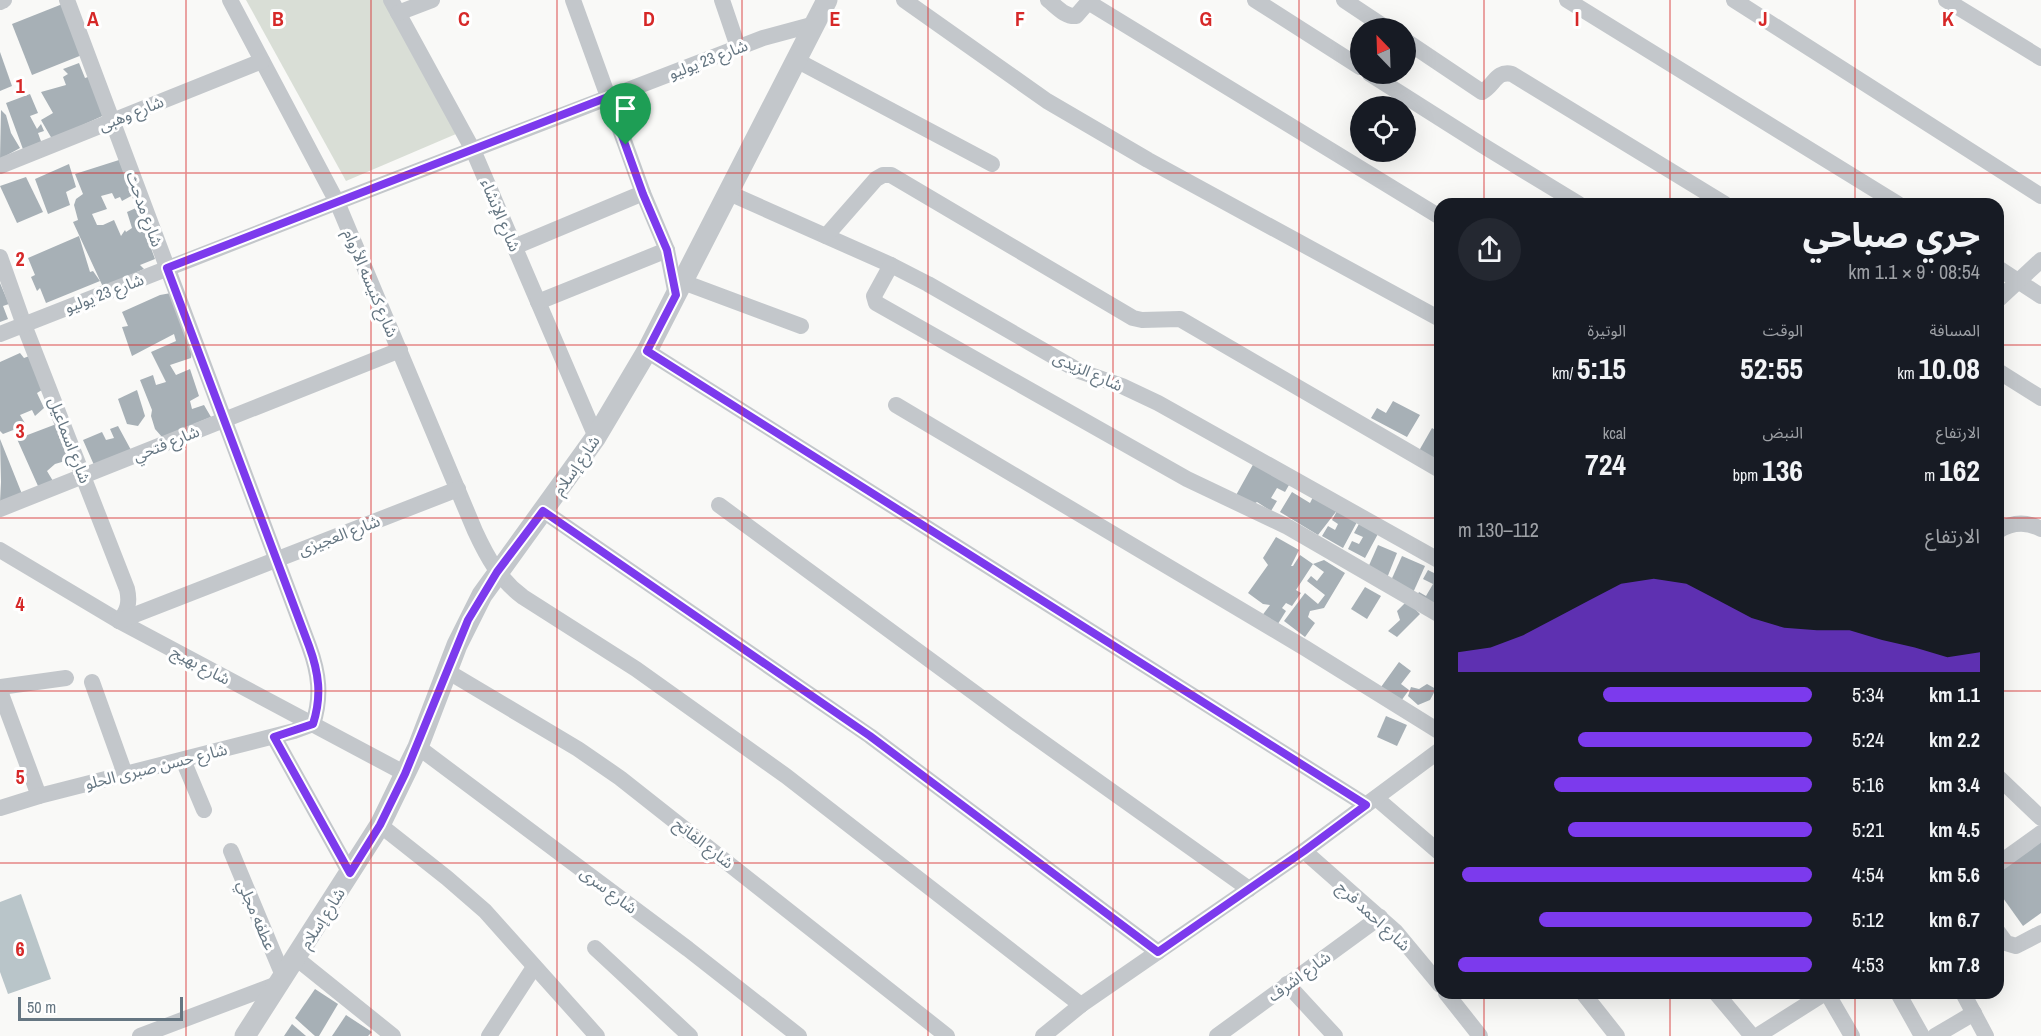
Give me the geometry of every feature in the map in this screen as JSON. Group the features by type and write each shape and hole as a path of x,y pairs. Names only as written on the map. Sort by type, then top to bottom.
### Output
{"street":[{"name":"شارع مدحت","path":"67,0 315,662 319,677 318,709 313,724"},
{"name":"شارع كنيسه الأروام","path":"230,0 337,202 482,546 497,572 514,590 636,669 786,776 1081,1005"},
{"path":"395,6 432,0"},
{"path":"573,0 680,289 801,326"},
{"path":"722,0 738,47"},
{"path":"904,0 1047,101 1148,160 1434,316"},
{"path":"1048,0 1071,16 1076,16 1089,1 1434,213"},
{"path":"1255,0 1350,61"},
{"path":"1344,0 1371,18"},
{"path":"1567,0 1888,198"},
{"path":"1734,0 2041,196"},
{"path":"1946,0 2041,58"},
{"name":"شارع الإنشاء","path":"395,6 472,150 596,437"},
{"name":"شارع 23 يوليو","path":"0,334 763,38 821,8"},
{"name":"شارع إسلام","path":"245,1036 380,825 418,747 468,620 497,572 596,437 647,351 798,61 821,8"},
{"path":"1416,48 1482,92 1486,91 1499,75 1512,74 1715,198"},
{"name":"شارع وهبى","path":"0,166 262,61"},
{"path":"798,61 992,164"},
{"path":"1386,84 1569,198"},
{"path":"826,236 876,179 884,175 891,175 1133,318 1142,320 1180,319 1434,467"},
{"name":"شارع الزيدى","path":"729,193 891,265 928,284 1079,371 1131,390 1158,403 1434,558"},
{"path":"514,247 643,194"},
{"path":"538,302 667,250"},
{"name":"شارع اسماعيل","path":"0,257 24,325 127,589 128,606 119,621"},
{"path":"2004,295 2041,260"},
{"path":"891,265 874,296 876,303 1187,479 1288,527 1434,612"},
{"path":"2004,272 2041,296"},
{"name":"شارع فتحي","path":"0,509 400,350"},
{"path":"647,351 1371,802 1434,849"},
{"path":"2004,375 2041,398"},
{"path":"896,405 1305,648 1434,728"},
{"name":"شارع العجيزى","path":"119,621 458,489"},
{"path":"719,505 1017,724 1249,889"},
{"path":"543,511 870,736 1158,952"},
{"path":"2004,528 2012,524 2026,523 2041,529"},
{"name":"شارع بهيج","path":"0,550 119,621 405,774"},
{"name":"شارع الفاتح","path":"447,671 561,739 620,778 947,1036"},
{"path":"39,796 0,689 66,678"},
{"path":"92,682 125,774"},
{"name":"شارع حسن صبرى الحلو","path":"0,808 39,796 274,737 313,724"},
{"path":"274,737 350,873"},
{"name":"شارع سرى","path":"418,747 799,1036"},
{"path":"1043,1036 1081,1005 1304,851 1434,755"},
{"path":"183,760 204,810"},
{"path":"2004,783 2041,818"},
{"path":"380,825 485,911 597,1036"},
{"path":"2004,860 2041,833"},
{"name":"شارع احمد فرج","path":"1304,851 1380,917 1411,948 1434,977"},
{"name":"عطفه مجلي","path":"231,852 282,981"},
{"name":"شارع اشرف","path":"1217,1036 1380,917"},
{"path":"2004,940 2016,946 2041,933"},
{"path":"595,948 690,1036"},
{"path":"296,958 393,1036"},
{"path":"489,1036 534,966"},
{"path":"140,1036 282,981"},
{"path":"1287,984 1335,1036"},
{"path":"1451,999 1480,1036"},
{"path":"1588,999 1617,1036"},
{"path":"1721,999 1752,1036"},
{"path":"1756,1036 1778,1030 1818,999"},
{"path":"1830,999 1852,1036"},
{"path":"1901,999 1922,1036"},
{"path":"1966,999 1986,1036"},
{"path":"1935,1036 1974,1013"}],"shaded area":[{"path":"246,0 384,0 456,134 346,181"},
{"path":"21,894 51,979 8,994 0,972 0,902"}],"building":[{"path":"65,3 87,53 32,75 12,24"},
{"path":"0,52 12,86 0,91"},
{"path":"79,63 85,78 91,76 109,113 52,139 41,120 53,113 41,92 66,85 63,77 68,74 63,69"},
{"path":"30,94 38,113 30,116 37,129 41,124 44,131 38,133 42,144 24,152 6,103"},
{"path":"1,110 6,115 11,133 20,148 0,159"},
{"path":"119,160 133,195 122,201 120,197 115,199 112,193 101,196 107,209 92,214 97,225 114,220 121,236 125,230 126,232 132,228 127,212 136,208 155,259 140,265 144,269 103,287 73,222 78,220 74,205 76,199 83,194 75,174"},
{"path":"69,164 76,187 66,192 70,205 48,214 35,179"},
{"path":"26,177 43,212 17,223 0,186"},
{"path":"79,236 90,272 93,271 100,281 46,303 40,288 37,291 31,277 35,275 28,258"},
{"path":"0,283 9,304 3,306 8,319 0,322"},
{"path":"171,293 192,351 191,358 170,365 176,375 190,369 199,396 190,401 192,409 204,405 211,417 162,437 155,429 151,416 152,410 140,380 153,375 156,385 166,382 151,352 176,341 174,334 132,356 122,327 128,326 122,312 160,295"},
{"path":"20,353 24,358 32,355 45,388 37,393 44,408 35,416 32,410 20,415 26,425 3,434 0,431 0,362"},
{"path":"137,390 145,416 138,426 127,424 118,399"},
{"path":"1393,401 1420,415 1407,437 1371,418 1377,408 1386,413"},
{"path":"59,423 72,459 55,464 47,471 53,481 38,486 17,439"},
{"path":"118,426 131,450 94,465 83,440 102,432 106,440 114,438 110,429"},
{"path":"1432,428 1434,429 1434,466 1416,456"},
{"path":"0,439 22,494 0,502 1,482"},
{"path":"1255,461 1289,485 1285,492 1277,488 1271,498 1277,501 1271,511 1257,502 1250,506 1235,497"},
{"path":"1292,492 1310,503 1315,493 1339,508 1318,535 1280,512"},
{"path":"1337,511 1357,522 1343,548 1322,536 1328,526 1335,530 1338,524 1332,520"},
{"path":"1360,522 1379,532 1365,558 1348,549 1352,541 1359,544 1363,537 1354,533"},
{"path":"1276,537 1299,550 1291,566 1300,555 1313,564 1296,590 1301,593 1292,606 1286,603 1282,608 1286,611 1276,627 1261,617 1270,605 1263,604 1248,593 1268,565 1263,558"},
{"path":"1378,545 1397,553 1387,578 1367,570"},
{"path":"1402,556 1425,566 1412,595 1389,585"},
{"path":"1324,560 1345,573 1324,608 1310,611 1308,617 1315,623 1305,637 1284,621 1305,593 1318,604 1325,595 1307,581 1311,576 1317,581 1324,572 1313,564"},
{"path":"1428,570 1434,573 1434,609 1415,599 1419,592 1426,596 1433,584 1423,579"},
{"path":"1365,587 1381,596 1367,619 1351,609"},
{"path":"1407,601 1420,614 1397,637 1388,631 1400,620 1397,611"},
{"path":"1399,662 1411,671 1401,684 1409,690 1401,701 1381,687"},
{"path":"1427,684 1434,688 1434,693 1430,700 1418,705 1408,696 1411,687 1419,689"},
{"path":"1386,716 1407,725 1397,746 1377,737"},
{"path":"2041,840 2041,913 2023,926 2004,899 2004,864"},
{"path":"315,989 338,1004 319,1036 315,1036 295,1018"},
{"path":"346,1015 372,1032 368,1036 332,1036"},
{"path":"292,1024 306,1036 284,1036"}],"route":[{"path":"608,97 626,145 643,194 667,250 676,295 647,351 1366,805 1158,952 870,736 543,511 497,572 468,620 418,747 380,825 350,873 274,737 313,724 318,709 319,677 167,268 608,97"}]}
